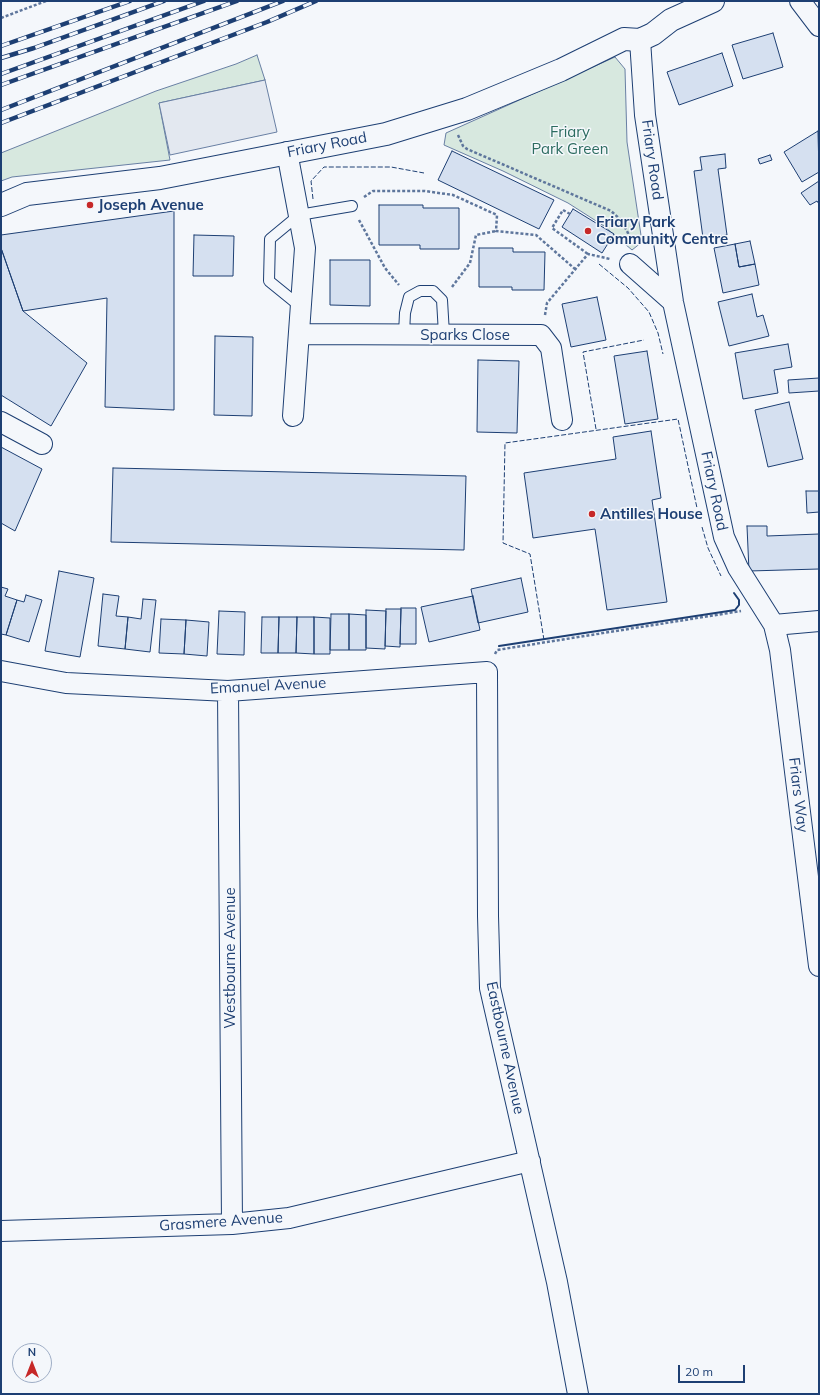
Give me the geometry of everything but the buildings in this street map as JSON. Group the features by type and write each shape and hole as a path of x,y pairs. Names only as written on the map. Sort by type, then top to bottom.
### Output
{"street":[{"name":"Friary Road","path":"1,205 27,194 160,178 287,152 386,134 450,114 561,70 624,39 640,40 653,34 671,20 713,1"},
{"path":"800,1 818,25"},
{"name":"Friary Road","path":"640,40 646,115 674,302 724,537 738,568 762,603 774,625"},
{"path":"287,152 305,248 293,416"},
{"path":"630,264 674,302"},
{"name":"Sparks Close","path":"299,334 541,335"},
{"path":"541,335 551,348 562,420"},
{"path":"1,422 42,444"},
{"path":"774,625 819,621"},
{"name":"Friars Way","path":"774,625 780,650 819,966"},
{"name":"Emanuel Avenue","path":"1,671 66,682 228,691 487,672"},
{"name":"Eastbourne Avenue","path":"487,672 488,916 490,988 557,1282 578,1394"},
{"name":"Westbourne Avenue","path":"228,691 232,1224"},
{"name":"Grasmere Avenue","path":"1,1231 232,1224 289,1218 530,1161"}],"lane":[{"path":"301,307 268,281 270,239 299,215 352,206"},
{"path":"404,334 405,313 409,298 420,292 433,292 442,300 444,334"}],"path":[{"path":"1,18 46,1"},
{"path":"450,114 463,146 611,211 621,220 628,233 630,264 588,254 552,228 563,210 570,214"},
{"path":"409,298 385,268 352,206 373,190 425,191 454,195 497,215 496,231"},
{"path":"442,300 470,263 476,235 496,231 536,235 575,269"},
{"path":"541,335 548,303 588,254"},
{"path":"487,672 497,650 748,610 762,603"}],"green space":[{"path":"257,55 265,80 159,103 170,160 12,177 1,181 1,153 156,91 236,64"},
{"name":"Friary Park Green","path":"615,57 625,69 627,142 642,242 632,250 604,226 568,203 503,171 444,145 446,133"}],"shaded area":[{"path":"265,80 277,132 170,155 159,103"}],"railway":[{"path":"1,46 130,1"},
{"path":"1,58 34,48 164,1"},
{"path":"1,74 204,1"},
{"path":"1,85 237,1"},
{"path":"1,110 283,1"},
{"path":"1,123 267,22 316,1"}],"fence":[{"path":"313,199 311,181 324,167 391,167 424,173"},
{"path":"599,264 628,288 649,312 658,333 663,354"},
{"path":"596,429 583,352 644,340"},
{"path":"544,640 530,554 503,543 505,443 678,419 697,508"},
{"path":"702,527 708,548 721,576"}],"wall":[{"path":"499,646 735,610 739,605 739,600 734,593"}],"place":[{"name":"Joseph Avenue","path":"90,205"},
{"name":"Friary Park Community Centre","path":"588,231"},
{"name":"Antilles House","path":"592,514"}]}
